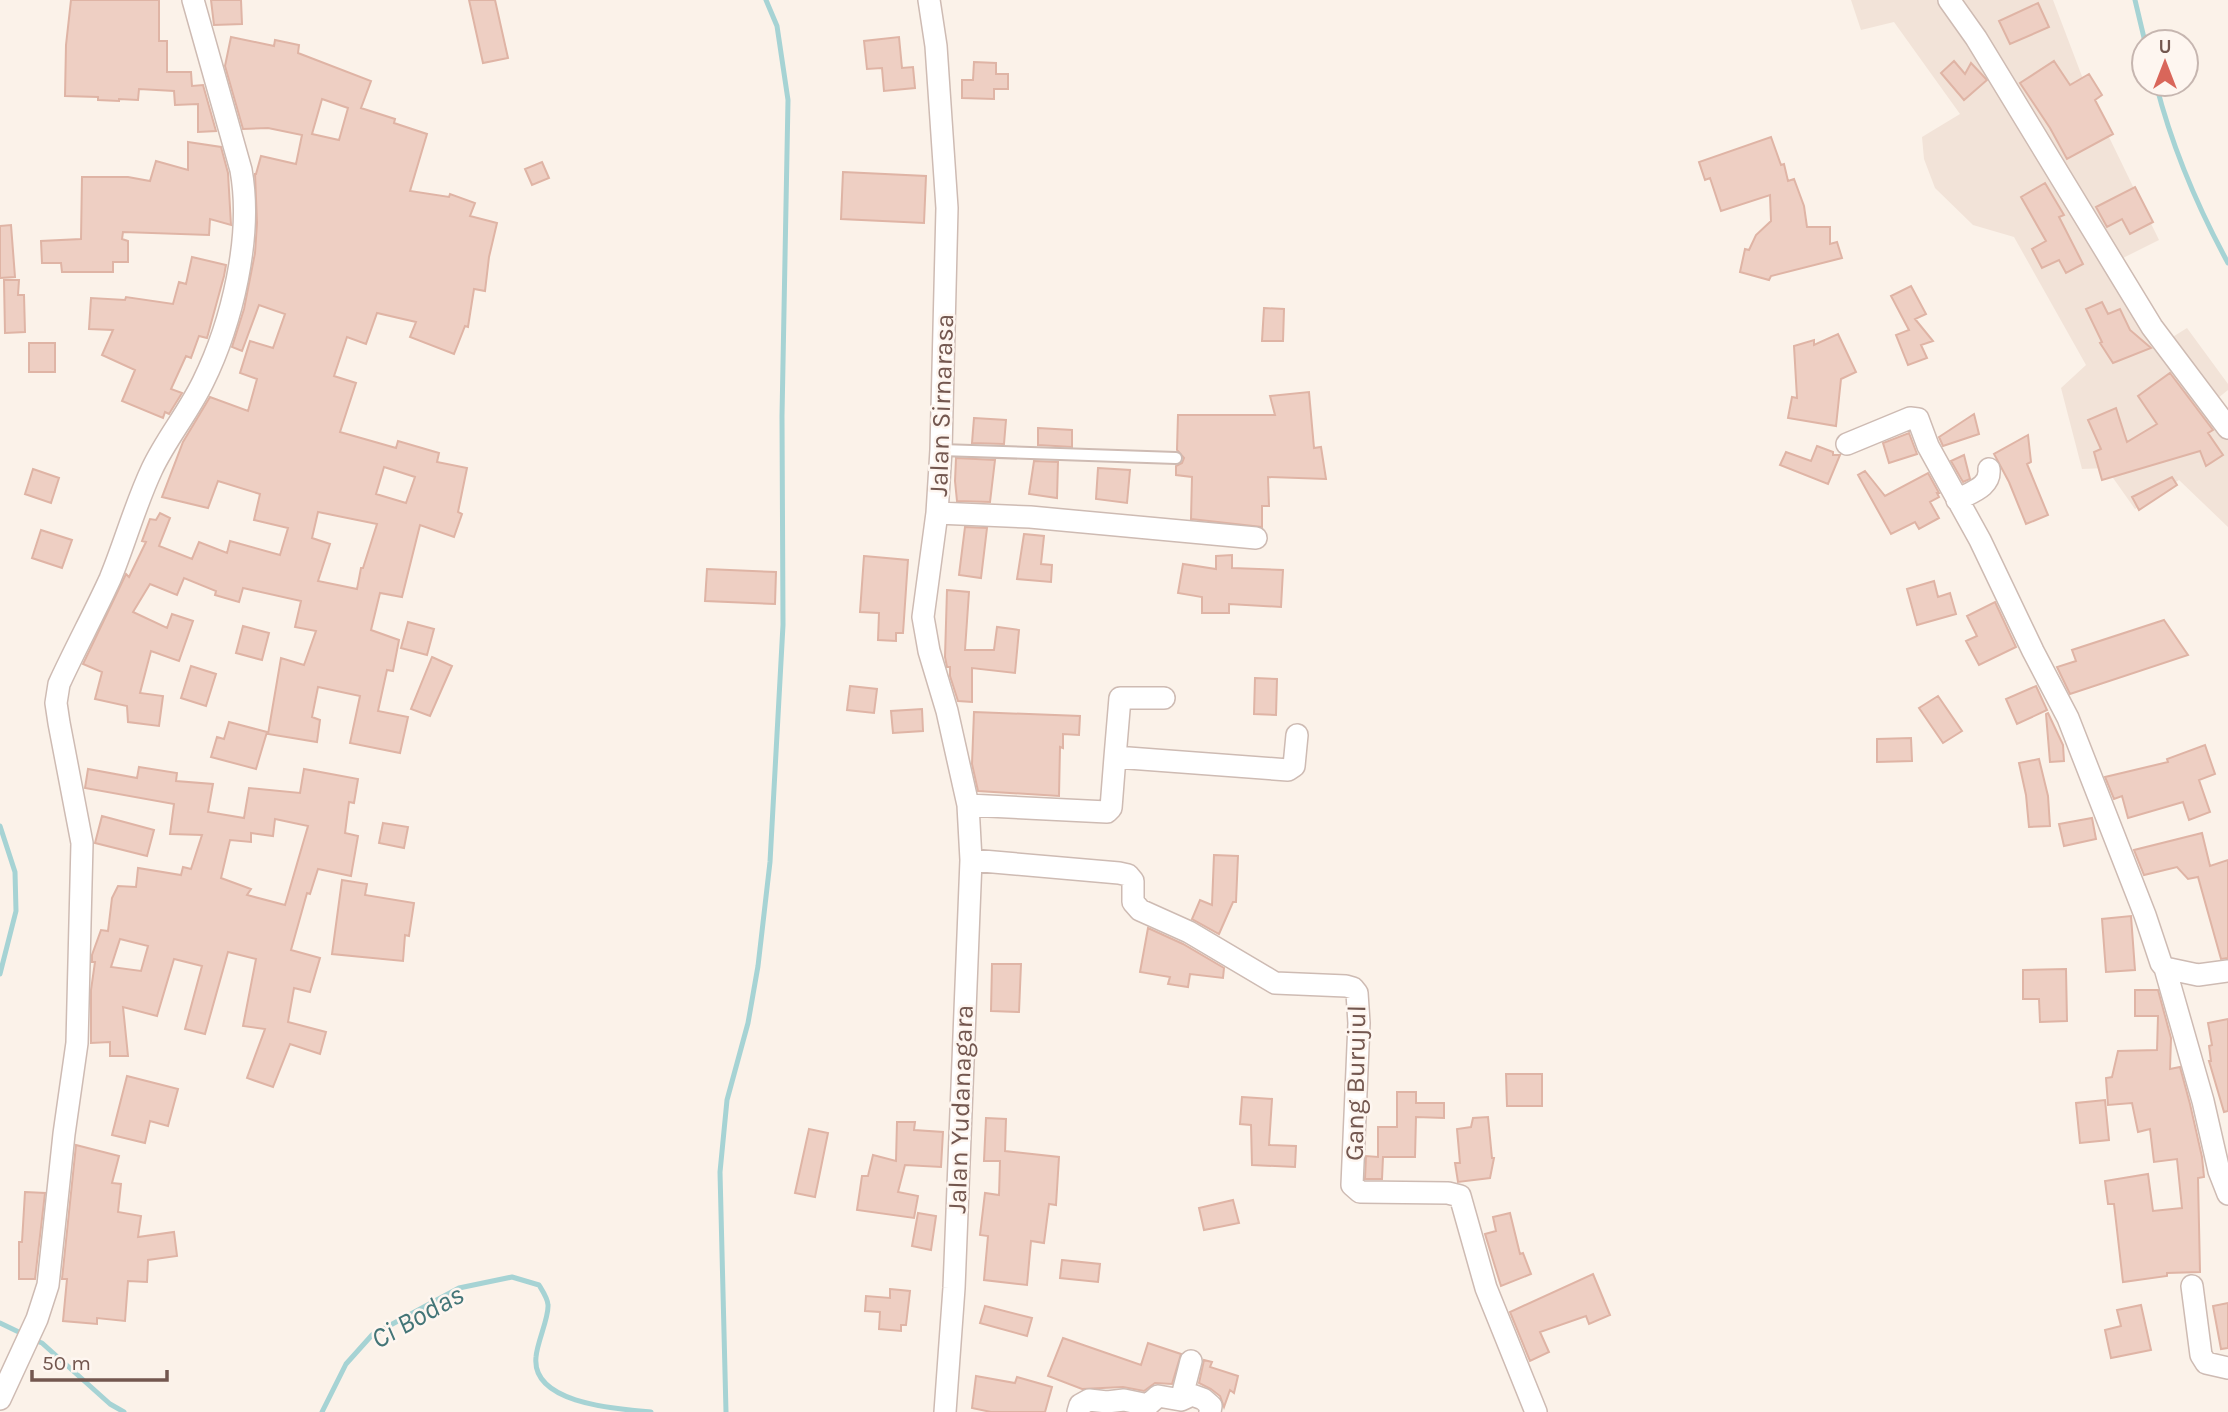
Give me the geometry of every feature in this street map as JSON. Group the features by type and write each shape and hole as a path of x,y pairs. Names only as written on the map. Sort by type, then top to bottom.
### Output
{"street":[{"path":"0,1399 37,1319 48,1284 77,1043 82,843 56,703 59,684 110,577 150,473 203,382 228,317 244,227 244,186 241,170 193,0"},
{"name":"Jalan Sirnarasa","path":"929,0 936,46 947,208 941,450 937,513 923,617 968,805"},
{"path":"1949,0 1976,38 2152,327 2228,429"},
{"path":"1847,444 1910,418 1918,419 1928,446 1985,549 2068,718 2145,915 2157,955 2165,968 2203,1101 2219,1171 2228,1194"},
{"path":"1957,500 1984,486 1990,475 1989,469"},
{"path":"937,513 1030,517 1256,538"},
{"path":"968,805 1079,812 1108,811 1111,808 1120,698 1164,698"},
{"path":"1115,757 1288,769 1294,766 1296,761 1297,735"},
{"name":"Jalan Yudanagara","path":"945,1412 954,1288 971,860 968,805"},
{"name":"Gang Burujul","path":"971,860 1128,875 1133,881 1133,902 1140,910 1189,932 1275,983 1353,988 1357,993 1359,1023 1352,1185 1360,1192 1448,1193 1460,1196 1486,1288 1536,1412"},
{"path":"2165,968 2198,975 2228,971"},
{"path":"2192,1286 2201,1355 2206,1363 2228,1368"},
{"path":"1181,1400 1191,1361"},
{"path":"1078,1412 1080,1405 1089,1400 1124,1400 1148,1405 1158,1396 1181,1400 1192,1395 1211,1406 1210,1412"}],"lane":[{"path":"941,450 1176,458"}],"shaded area":[{"path":"1851,0 2053,0 2091,100 2159,240 2123,258 2171,338 2187,328 2228,384 2228,390 2218,398 2228,413 2228,527 2179,480 2135,509 2106,468 2082,469 2061,388 2086,365 2014,237 1973,225 1935,188 1924,159 1922,137 1960,114 1894,22 1861,30"}],"building":[{"path":"71,0 159,0 159,41 167,41 167,72 191,72 192,86 203,85 216,131 198,132 198,104 175,105 174,91 139,89 138,100 119,101 65,96 66,45"},
{"path":"211,0 241,0 242,24 214,25"},
{"path":"469,0 495,0 508,58 483,63"},
{"path":"2038,3 2049,27 2010,44 1999,21"},
{"path":"231,37 274,46 275,40 299,45 298,53 371,81 361,108 395,119 394,123 427,134 410,191 449,197 450,194 475,203 470,216 497,223 485,291 474,289 468,327 465,326 454,354 410,337 416,322 377,313 366,344 347,337 334,376 356,383 340,432 396,448 398,441 439,453 437,462 467,468 458,512 462,514 454,537 420,525 402,597 380,593 371,630 399,640 393,671 387,670 378,711 408,717 400,753 350,743 360,696 318,687 312,717 320,720 317,742 268,734 281,658 304,665 316,631 295,627 301,601 243,588 239,602 215,595 216,591 184,578 177,595 150,584 133,612 167,628 172,614 193,621 179,661 151,651 140,693 163,696 159,726 128,722 127,706 95,699 102,672 83,664 126,574 129,577 146,542 142,541 150,519 156,520 160,513 170,518 159,546 192,559 199,542 227,553 230,541 280,555 288,528 254,520 260,494 218,481 208,508 162,497 183,442 210,397 248,411 257,379 240,373 250,341 273,348 285,314 259,305 242,351 232,347 244,309 255,253 255,174 261,156 296,164 302,135 268,128 243,129 225,66","holes":["322,99 348,108 339,140 312,134","384,467 415,477 406,503 376,494","318,512 377,524 361,568 357,589 318,581 330,544 312,538"]},
{"path":"899,37 902,68 913,67 915,88 884,91 882,68 867,69 864,41"},
{"path":"1954,61 1965,74 1971,63 1987,80 1964,100 1941,73"},
{"path":"2054,61 2070,85 2089,74 2102,95 2095,100 2113,134 2067,159 2020,83"},
{"path":"974,62 996,63 996,74 1008,74 1008,89 994,89 994,99 962,98 962,80 973,80"},
{"path":"1771,137 1781,165 1784,164 1788,181 1794,179 1804,206 1807,227 1830,227 1830,244 1837,242 1842,258 1771,276 1769,280 1740,272 1745,249 1749,250 1756,235 1771,221 1770,195 1721,211 1710,178 1705,180 1699,162"},
{"path":"188,142 221,147 228,173 231,225 210,219 209,235 123,232 122,239 128,241 128,262 113,262 113,272 62,272 61,263 42,263 41,241 81,239 82,177 128,177 150,181 156,161 188,170"},
{"path":"542,162 549,178 532,185 525,169"},
{"path":"843,172 926,176 924,223 841,219"},
{"path":"2045,183 2064,215 2059,217 2083,264 2066,273 2059,260 2042,268 2032,249 2046,241 2021,197"},
{"path":"2135,187 2153,222 2130,234 2122,219 2107,227 2096,207"},
{"path":"11,225 15,277 0,278 0,226"},
{"path":"192,257 226,265 207,338 199,336 191,358 186,356 171,389 182,393 169,414 165,412 163,418 122,401 135,370 102,355 113,330 89,329 91,298 125,300 126,297 173,304 179,282 186,284"},
{"path":"4,280 19,280 18,295 24,295 25,332 5,333"},
{"path":"1911,286 1926,314 1915,319 1933,341 1921,345 1927,358 1908,365 1896,335 1909,330 1891,296"},
{"path":"2102,302 2108,314 2120,309 2130,330 2151,348 2113,363 2100,343 2102,342 2086,309"},
{"path":"1264,308 1284,309 1283,341 1262,341"},
{"path":"1838,334 1856,372 1841,379 1836,426 1788,418 1792,397 1797,398 1794,346 1814,340 1814,345"},
{"path":"29,343 55,343 55,372 29,372"},
{"path":"2170,373 2213,430 2208,433 2223,455 2206,466 2200,451 2102,480 2094,452 2101,449 2088,420 2116,408 2127,442 2157,424 2138,396"},
{"path":"1309,392 1314,448 1321,447 1326,479 1268,477 1269,506 1262,506 1262,527 1191,519 1192,477 1176,475 1176,466 1182,463 1184,458 1177,450 1178,415 1275,415 1270,396"},
{"path":"1974,414 1979,434 1943,446 1939,437"},
{"path":"974,418 1006,420 1004,444 972,443"},
{"path":"1038,428 1072,430 1072,447 1038,445"},
{"path":"1909,433 1917,454 1889,463 1883,443"},
{"path":"2028,435 2031,462 2027,464 2048,515 2026,524 1994,454"},
{"path":"1817,446 1833,452 1833,455 1840,455 1828,484 1780,465 1786,452 1811,461"},
{"path":"1964,455 1970,479 1963,482 1951,461"},
{"path":"956,458 995,460 990,502 957,501"},
{"path":"1034,461 1058,462 1057,498 1029,494"},
{"path":"1098,468 1130,470 1127,503 1096,499"},
{"path":"33,469 59,478 51,503 25,494"},
{"path":"1865,471 1885,496 1928,473 1939,493 1939,497 1930,502 1939,518 1919,529 1915,522 1891,534 1858,475"},
{"path":"2172,477 2177,485 2139,510 2132,497"},
{"path":"965,527 987,528 981,578 959,575"},
{"path":"41,530 72,540 62,568 32,558"},
{"path":"1024,534 1044,536 1041,564 1052,565 1051,582 1017,579"},
{"path":"1232,555 1232,568 1283,570 1281,607 1229,604 1229,613 1202,613 1202,597 1178,593 1183,564 1216,569 1216,556"},
{"path":"864,556 908,560 903,633 896,633 896,641 878,640 879,613 860,612"},
{"path":"707,569 776,572 775,604 705,601"},
{"path":"1934,581 1938,597 1950,593 1956,614 1917,625 1907,589"},
{"path":"947,590 969,592 965,650 994,650 997,627 1019,630 1015,673 972,668 972,702 958,701 950,667 947,667"},
{"path":"1995,602 2016,647 1979,665 1966,641 1977,636 1967,616"},
{"path":"2164,620 2188,655 2070,694 2057,667 2076,661 2072,650"},
{"path":"408,622 434,629 427,655 401,648"},
{"path":"243,626 269,633 262,660 236,653"},
{"path":"432,657 452,666 430,716 411,709"},
{"path":"191,666 216,674 206,706 181,698"},
{"path":"1255,678 1277,679 1276,715 1254,714"},
{"path":"850,686 877,689 874,713 847,710"},
{"path":"2036,686 2047,710 2017,724 2006,699"},
{"path":"1938,696 1962,731 1943,743 1919,708"},
{"path":"922,709 923,731 893,733 891,711"},
{"path":"974,712 1080,716 1079,735 1063,734 1063,748 1060,747 1059,796 978,791 972,764"},
{"path":"2048,713 2063,745 2064,761 2050,762"},
{"path":"229,722 267,732 256,769 211,757 217,737 224,739"},
{"path":"1911,738 1912,761 1877,762 1877,739"},
{"path":"2205,745 2215,774 2199,780 2210,812 2189,820 2183,802 2128,818 2122,796 2114,799 2105,777 2168,762 2167,759"},
{"path":"2039,759 2048,796 2050,826 2029,827 2019,763"},
{"path":"139,767 177,773 176,781 213,784 208,812 244,818 249,788 300,793 304,769 358,779 354,803 349,802 345,833 358,836 351,876 318,869 310,894 307,893 291,950 320,958 310,992 294,988 288,1022 326,1032 320,1054 290,1044 273,1087 247,1078 265,1029 243,1026 256,959 228,952 205,1034 185,1029 202,966 174,959 157,1016 123,1007 128,1056 110,1056 110,1042 91,1043 91,990 95,962 92,962 92,955 101,930 108,931 112,898 118,886 136,887 138,868 181,875 183,867 191,869 202,835 170,834 174,804 85,788 88,769 137,778","holes":["275,819 308,826 285,905 247,895 251,889 221,878 230,840 251,842 251,833 273,836","120,939 148,946 141,971 111,967"]},
{"path":"102,816 154,830 147,856 95,843"},
{"path":"2092,818 2096,839 2064,846 2059,824"},
{"path":"383,823 408,827 404,848 379,843"},
{"path":"2202,833 2210,866 2228,860 2228,958 2221,959 2198,877 2188,879 2177,867 2144,875 2134,850"},
{"path":"1214,855 1238,856 1236,902 1233,902 1219,934 1192,919 1200,900 1212,905"},
{"path":"342,880 367,884 365,895 414,903 409,936 405,935 403,961 332,954"},
{"path":"2131,916 2135,970 2106,972 2102,919"},
{"path":"1148,928 1183,944 1224,968 1223,978 1190,974 1188,987 1168,984 1170,977 1140,972"},
{"path":"992,964 1021,964 1019,1012 991,1011"},
{"path":"2066,969 2067,1021 2040,1022 2039,999 2023,999 2023,970"},
{"path":"2135,990 2158,990 2171,1038 2170,1069 2180,1067 2202,1157 2204,1177 2198,1178 2200,1272 2167,1273 2167,1276 2123,1282 2114,1204 2108,1204 2105,1181 2148,1174 2153,1211 2182,1208 2177,1159 2154,1162 2150,1129 2138,1132 2132,1103 2108,1105 2106,1078 2112,1077 2118,1051 2157,1050 2158,1016 2135,1016"},
{"path":"2228,1019 2228,1111 2224,1112 2209,1061 2209,1046 2212,1045 2208,1023"},
{"path":"1506,1074 1542,1074 1542,1106 1507,1106"},
{"path":"127,1076 178,1089 168,1126 150,1121 145,1143 112,1135"},
{"path":"1397,1092 1416,1092 1416,1103 1444,1103 1444,1118 1416,1117 1415,1157 1383,1157 1382,1179 1365,1179 1366,1156 1378,1157 1378,1127 1397,1127"},
{"path":"1242,1097 1272,1099 1269,1145 1296,1146 1295,1167 1252,1165 1251,1125 1240,1124"},
{"path":"2105,1100 2109,1140 2080,1143 2076,1103"},
{"path":"1488,1117 1494,1158 1490,1178 1458,1182 1455,1163 1460,1163 1457,1129 1471,1127 1473,1118"},
{"path":"986,1118 1006,1119 1005,1151 1059,1157 1056,1205 1049,1204 1044,1243 1031,1241 1027,1285 984,1280 988,1236 980,1235 985,1193 999,1195 1000,1161 984,1161"},
{"path":"897,1122 915,1122 914,1130 943,1132 941,1167 905,1165 898,1192 918,1196 914,1218 857,1210 862,1176 868,1176 873,1155 896,1161"},
{"path":"809,1129 828,1133 815,1197 795,1193"},
{"path":"76,1145 119,1156 112,1183 121,1184 118,1212 141,1216 138,1237 174,1232 177,1256 148,1260 147,1282 128,1281 125,1321 97,1318 97,1324 63,1321 67,1279 62,1279"},
{"path":"25,1192 45,1193 35,1279 19,1279 19,1242 22,1242"},
{"path":"1233,1200 1239,1223 1204,1230 1199,1208"},
{"path":"918,1213 936,1216 931,1250 912,1246"},
{"path":"1510,1213 1520,1254 1523,1253 1531,1274 1501,1286 1485,1234 1496,1231 1493,1217"},
{"path":"1062,1260 1100,1264 1098,1282 1060,1278"},
{"path":"1593,1274 1610,1315 1589,1324 1586,1316 1540,1332 1549,1352 1530,1361 1510,1312"},
{"path":"890,1289 910,1291 906,1325 901,1325 901,1331 879,1329 880,1312 865,1311 866,1296 890,1298"},
{"path":"2228,1303 2228,1348 2221,1349 2213,1306"},
{"path":"2141,1305 2151,1350 2111,1358 2105,1330 2121,1326 2117,1310"},
{"path":"985,1306 1032,1318 1027,1336 980,1323"},
{"path":"1063,1338 1141,1365 1148,1343 1181,1354 1172,1384 1155,1383 1144,1391 1123,1387 1082,1389 1048,1376"},
{"path":"1204,1360 1212,1362 1210,1367 1238,1376 1234,1393 1230,1390 1224,1407 1220,1396 1199,1383"},
{"path":"976,1376 1015,1383 1017,1377 1052,1387 1045,1412 991,1412 972,1408"}],"waterway":[{"path":"726,1412 720,1172 727,1100 748,1023 758,966 770,862 783,625 782,416 788,100 777,26 766,0"},
{"path":"2135,0 2142,28"},
{"path":"2160,98 2186,176 2228,263"},
{"name":"Ci Bodas","path":"0,826 15,872 16,911 0,974"},
{"name":"Ci Bodas","path":"322,1412 346,1364 372,1335 459,1288 512,1277 539,1285 547,1300 547,1316 536,1357 538,1373 547,1385 579,1401 651,1412"},
{"name":"Ci Bodas","path":"0,1323 25,1335"},
{"name":"Ci Bodas","path":"34,1340 42,1343 110,1404 124,1412"}]}
